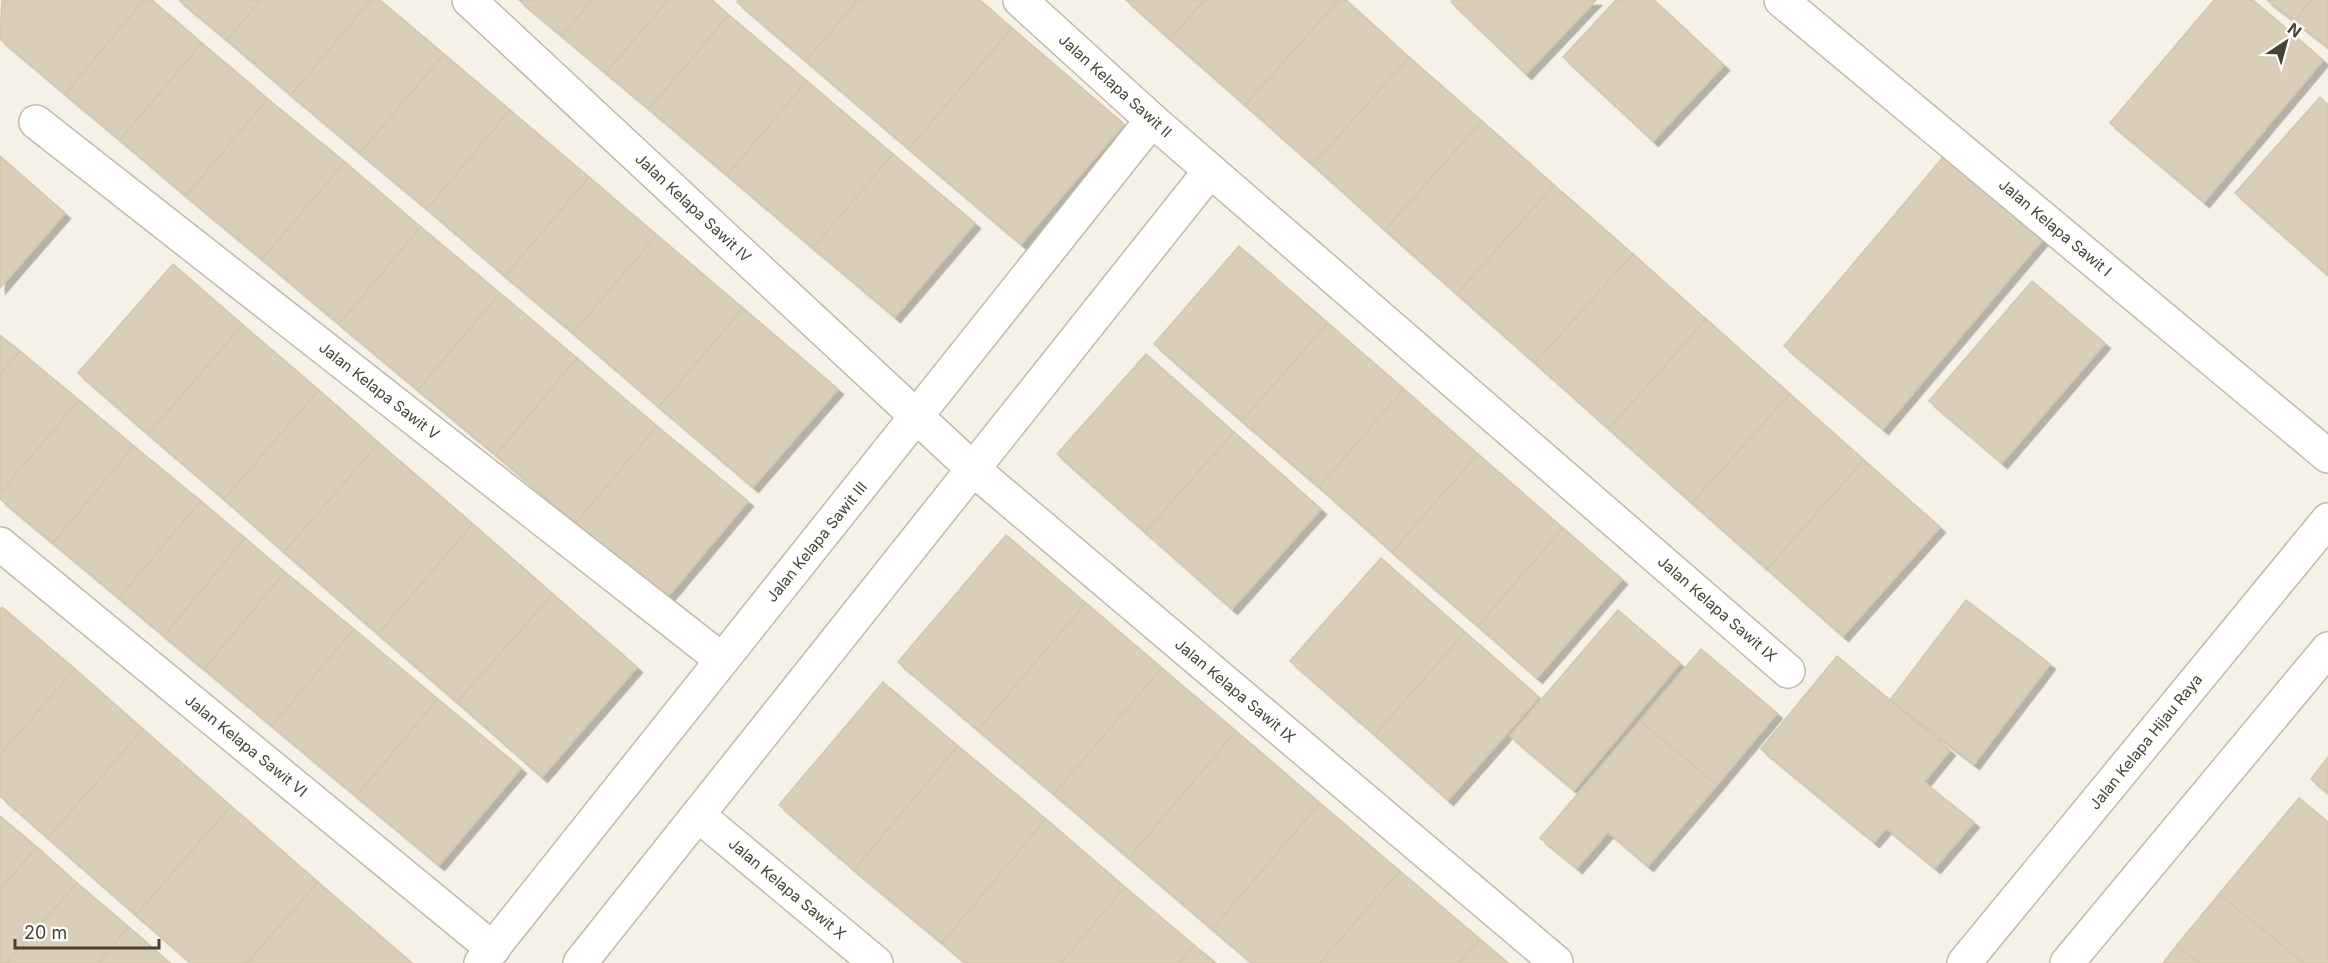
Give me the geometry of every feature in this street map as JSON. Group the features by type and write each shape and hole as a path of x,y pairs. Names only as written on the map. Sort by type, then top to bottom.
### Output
{"street":[{"name":"Jalan Kelapa Sawit IV","path":"469,0 917,416"},
{"name":"Jalan Kelapa Sawit II","path":"1020,0 1210,171"},
{"name":"Jalan Kelapa Sawit I","path":"1781,0 2328,456"},
{"name":"Jalan Kelapa Sawit III","path":"487,956 1152,120"},
{"name":"Jalan Kelapa Sawit V","path":"36,122 722,660"},
{"name":"Jalan Kelapa Sawit IX","path":"1210,171 1788,671"},
{"path":"580,963 1210,171"},
{"name":"Jalan Kelapa Sawit IX","path":"917,416 973,469 1556,962"},
{"name":"Jalan Kelapa Hijau Raya","path":"1965,963 2328,520"},
{"name":"Jalan Kelapa Sawit VI","path":"0,544 487,956"},
{"path":"2067,963 2328,649"},
{"name":"Jalan Kelapa Sawit X","path":"698,815 876,963"}],"building":[{"path":"2,0 144,0 65,94 0,39"},
{"path":"144,0 152,0 202,43 120,140 65,94"},
{"path":"179,0 261,0 227,40"},
{"path":"261,0 371,0 291,95 227,40"},
{"path":"371,0 380,0 444,54 360,153 291,95"},
{"path":"519,0 592,0 562,36"},
{"path":"592,0 668,0 606,73 562,36"},
{"path":"668,0 712,0 729,15 649,109 606,73"},
{"path":"738,0 858,0 806,61 737,2"},
{"path":"858,0 980,0 1012,28 909,149 806,61"},
{"path":"1126,0 1205,0 1170,39"},
{"path":"1205,0 1339,0 1245,105 1170,39"},
{"path":"1339,0 1346,0 1409,57 1313,165 1245,105"},
{"path":"1453,0 1596,0 1526,74 1451,2"},
{"path":"1616,0 1654,0 1724,65 1653,141 1563,57"},
{"path":"2214,0 2253,0 2323,60 2204,202 2110,123"},
{"path":"2267,0 2311,0 2295,21"},
{"path":"2311,0 2328,0 2328,47 2295,21"},
{"path":"729,15 807,81 727,175 649,109"},
{"path":"1012,28 1124,124 1021,244 909,149"},
{"path":"202,43 268,99 186,196 120,140"},
{"path":"444,54 510,110 427,209 360,153"},
{"path":"1409,57 1482,121 1385,230 1313,165"},
{"path":"807,81 893,154 813,248 727,175"},
{"path":"2320,97 2328,105 2328,275 2235,193"},
{"path":"268,99 345,162 262,259 186,196"},
{"path":"510,110 589,177 505,276 427,209"},
{"path":"1482,121 1554,185 1457,294 1385,230"},
{"path":"893,154 975,223 895,317 813,248"},
{"path":"0,156 65,213 0,288"},
{"path":"1944,156 2043,239 1883,429 1784,346"},
{"path":"345,162 421,227 339,324 262,259"},
{"path":"589,177 657,235 573,333 505,276"},
{"path":"1554,185 1633,254 1535,363 1457,294"},
{"path":"421,227 500,293 418,390 339,324"},
{"path":"657,235 743,308 659,407 573,333"},
{"path":"1239,246 1328,323 1242,421 1154,344"},
{"path":"1633,254 1706,319 1609,429 1535,363"},
{"path":"173,264 243,325 148,434 78,373"},
{"path":"2032,281 2105,343 2002,463 1929,401"},
{"path":"500,293 577,358 496,455 418,390"},
{"path":"743,308 838,389 753,487 659,407"},
{"path":"1706,319 1790,394 1692,503 1609,429"},
{"path":"1328,323 1404,389 1319,487 1242,421"},
{"path":"243,325 319,390 224,499 148,434"},
{"path":"0,335 20,351 0,375"},
{"path":"20,351 79,400 0,493 0,375"},
{"path":"1146,354 1234,432 1145,532 1057,454"},
{"path":"577,358 657,426 576,523 496,455"},
{"path":"1404,389 1478,454 1392,552 1319,487"},
{"path":"319,390 379,443 284,552 224,499"},
{"path":"1790,394 1864,460 1767,569 1692,503"},
{"path":"79,400 134,446 53,543 0,499 0,493"},
{"path":"657,426 748,501 666,599 576,523"},
{"path":"1234,432 1321,509 1232,609 1145,532"},
{"path":"379,443 473,524 378,634 284,552"},
{"path":"134,446 201,501 119,598 53,543"},
{"path":"1478,454 1563,528 1478,626 1392,552"},
{"path":"1864,460 1940,527 1843,636 1767,569"},
{"path":"201,501 245,538 164,636 119,598"},
{"path":"473,524 553,594 457,702 378,634"},
{"path":"1563,528 1622,579 1537,678 1478,626"},
{"path":"1006,535 1086,603 978,730 898,662"},
{"path":"245,538 285,572 204,669 164,636"},
{"path":"1381,558 1465,632 1375,735 1290,661"},
{"path":"285,572 354,629 272,726 204,669"},
{"path":"553,594 637,667 542,777 457,702"},
{"path":"1966,600 2050,664 1974,764 1890,700"},
{"path":"1086,603 1162,668 1054,794 978,730"},
{"path":"2,607 75,669 0,755 0,609"},
{"path":"1618,610 1680,663 1574,790 1510,736"},
{"path":"354,629 438,699 356,796 272,726"},
{"path":"1465,632 1539,697 1448,800 1375,735"},
{"path":"1701,649 1777,713 1717,785 1640,721"},
{"path":"1837,656 1950,750 1924,782 1974,822 1935,868 1886,828 1874,842 1761,749"},
{"path":"1162,668 1236,731 1129,858 1054,794"},
{"path":"75,669 143,729 48,838 0,796 0,755"},
{"path":"883,682 958,746 854,870 779,805"},
{"path":"438,699 521,768 439,865 356,796"},
{"path":"1640,721 1717,785 1648,866 1608,832 1577,868 1540,838"},
{"path":"143,729 231,806 136,915 48,838"},
{"path":"1236,731 1320,803 1212,929 1129,858"},
{"path":"958,746 1046,819 942,943 854,870"},
{"path":"2328,757 2328,793 2311,779"},
{"path":"2299,798 2328,822 2328,963 2304,963 2219,894"},
{"path":"1320,803 1400,871 1320,963 1252,963 1212,929"},
{"path":"231,806 318,882 247,963 191,963 136,915"},
{"path":"0,816 37,847 0,890"},
{"path":"1046,819 1125,887 1061,963 965,963 942,943"},
{"path":"37,847 77,883 7,963 0,963 0,890"},
{"path":"1400,871 1480,939 1459,963 1320,963"},
{"path":"318,882 412,963 247,963"},
{"path":"77,883 129,927 98,963 7,963"},
{"path":"1125,887 1194,945 1179,963 1061,963"},
{"path":"2219,894 2304,963 2199,963 2177,945"},
{"path":"129,927 170,963 98,963"},
{"path":"1480,939 1508,963 1459,963"},
{"path":"1194,945 1216,963 1179,963"},
{"path":"2177,945 2199,963 2163,963"}]}
